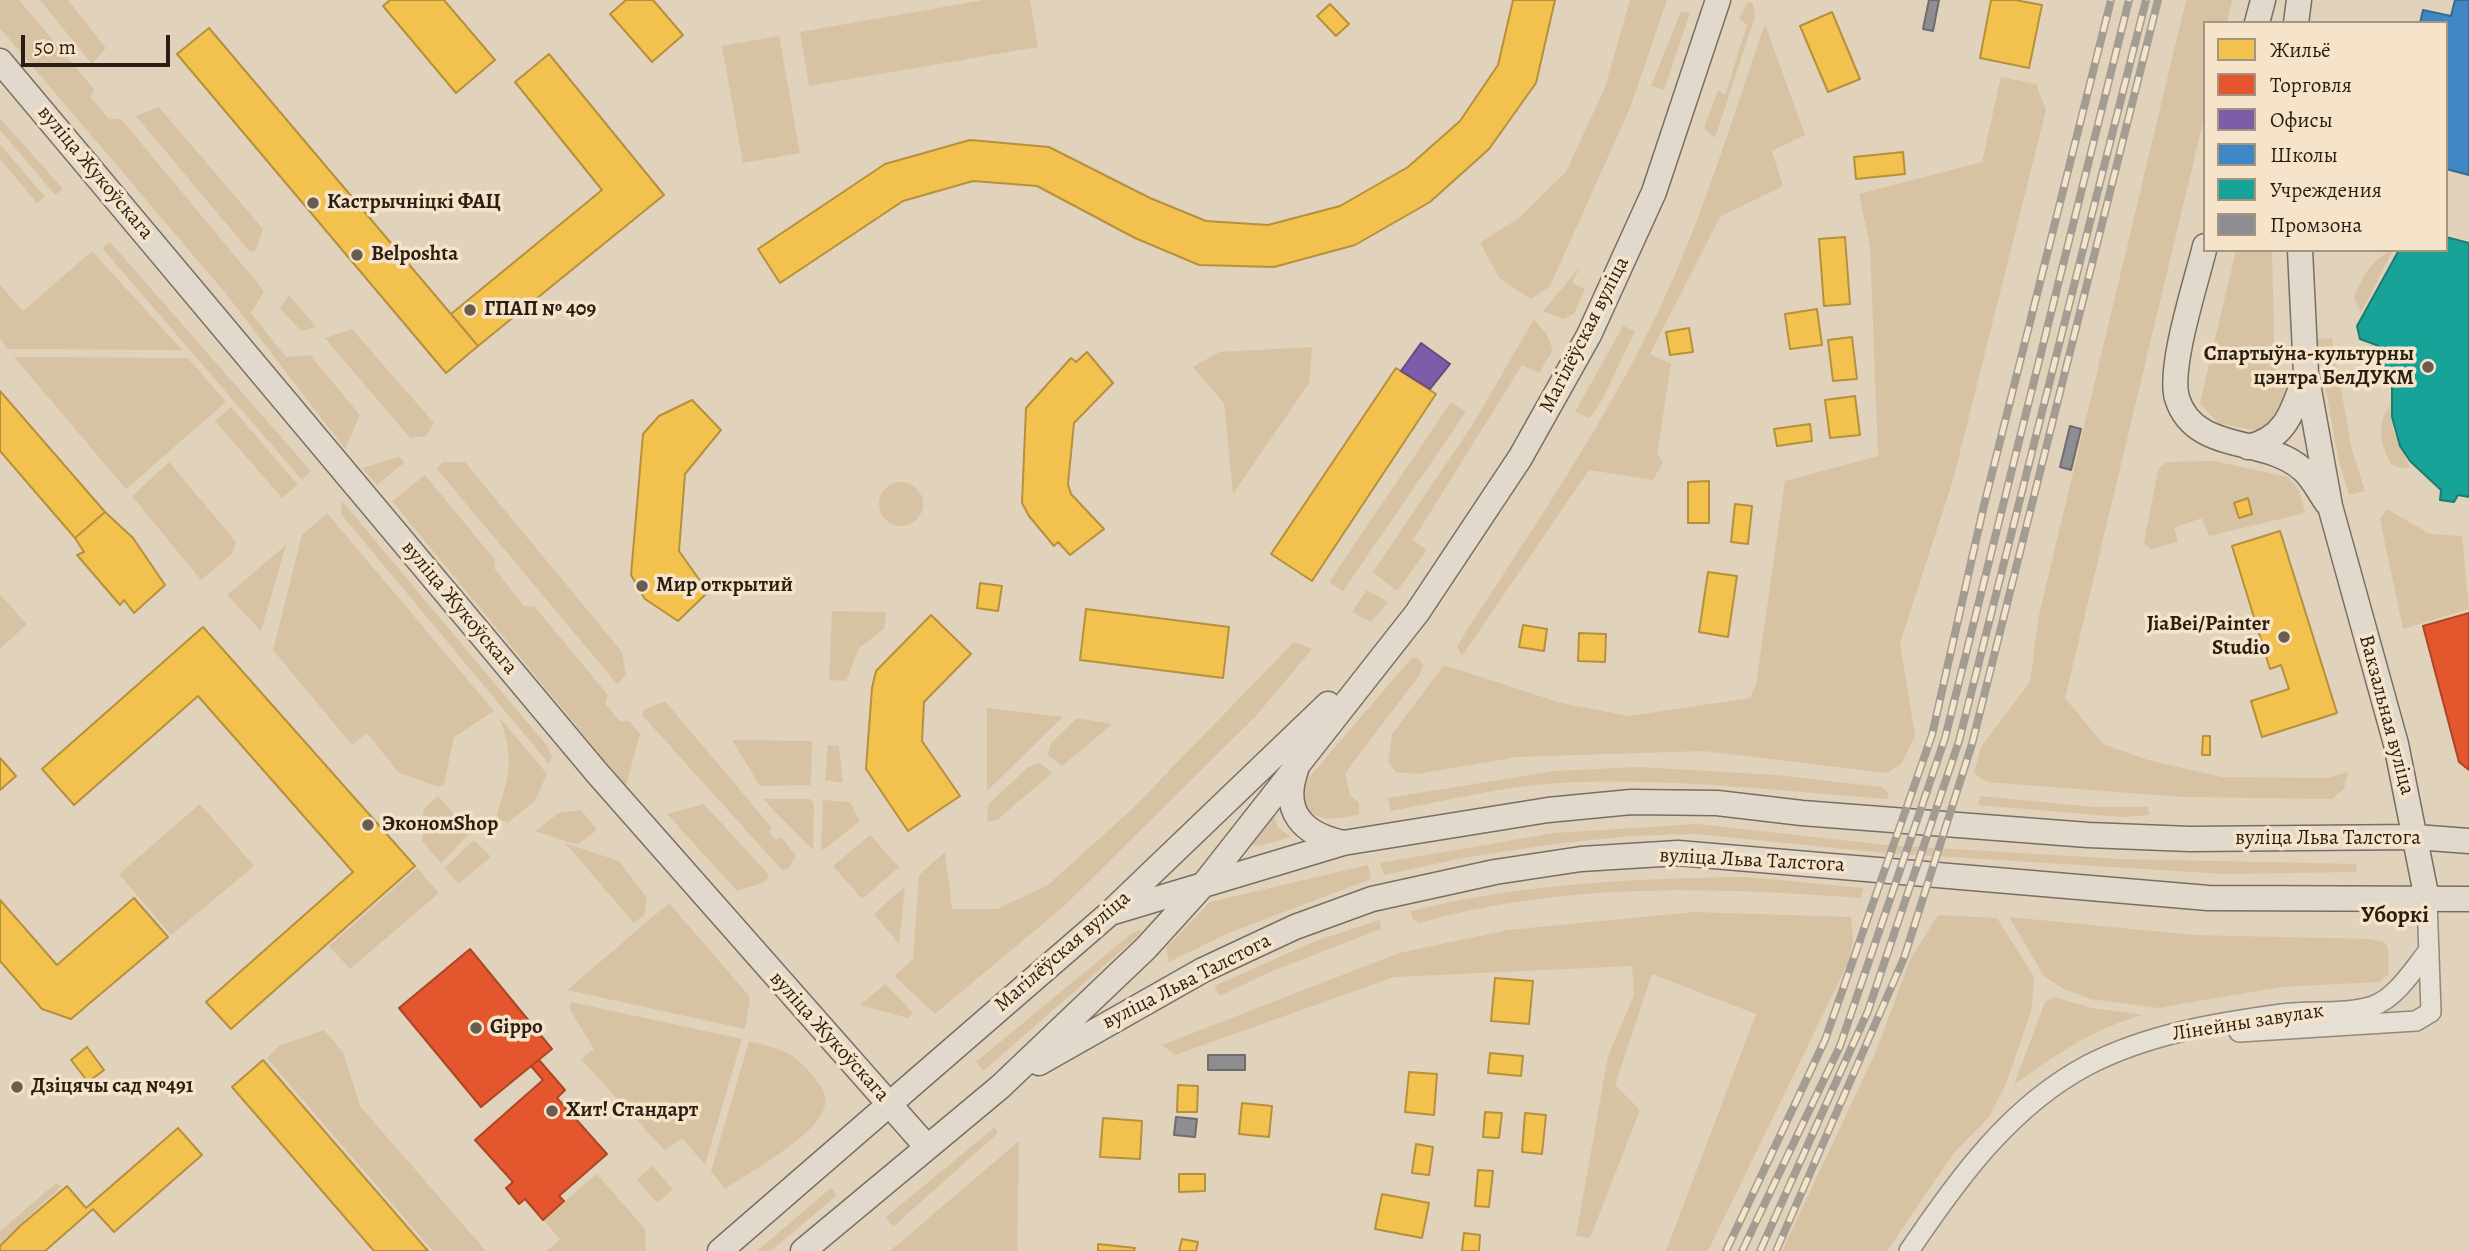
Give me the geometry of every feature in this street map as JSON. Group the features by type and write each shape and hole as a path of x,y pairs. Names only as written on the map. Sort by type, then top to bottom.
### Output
{"main road":[{"name":"Магілёўская вуліца","path":"803,1251 1000,1087 1146,948 1204,884 1432,592 1520,458 1589,335 1654,192 1718,0"},
{"path":"2258,21 2263,0"},
{"path":"2296,21 2299,0"},
{"name":"вуліца Жукоўскага","path":"0,61 598,774 928,1147"},
{"path":"2204,252 2178,361 2177,397 2187,415 2205,434 2302,468 2330,506"},
{"name":"Вакзальная вуліца","path":"2300,252 2306,373 2330,506 2382,691 2416,837 2427,899"},
{"path":"2248,447 2266,443 2278,432 2289,416 2306,373"},
{"name":"Магілёўская вуліца","path":"720,1251 1110,913 1394,641"},
{"path":"1300,760 1290,789 1294,813 1311,831 1324,839 1343,843"},
{"name":"вуліца Льва Талстога","path":"1110,913 1343,843 1535,811 1631,802 1717,803 1801,813 2088,835 2190,839 2416,837 2469,841"},
{"name":"вуліца Льва Талстога","path":"1000,1087 1120,1014 1203,970 1295,927 1372,900 1495,872 1581,859 1678,853 2208,898 2469,899"}],"street":[{"name":"Вакзальная вуліца","path":"2427,899 2431,1012"},
{"name":"Лінейны завулак","path":"1909,1251 1971,1166 2021,1111 2033,1099 2088,1065 2177,1031 2284,1014 2373,1006 2398,987 2429,950"},
{"name":"Лінейны завулак","path":"2021,1111 2039,1105 2092,1071 2147,1047 2224,1033 2416,1021 2431,1012"}],"shaded area":[{"path":"0,0 19,0 94,89 91,98 109,119 121,119 264,291 251,313 286,357 310,355 360,415 345,449 227,295 0,28"},
{"path":"40,0 68,0 106,48 92,64"},
{"path":"984,0 1030,0 1038,47 809,86 800,32"},
{"path":"1630,0 1667,0 1630,108 1550,286 1531,299 1500,279 1480,243 1520,217 1566,172 1605,87"},
{"path":"2186,0 2232,0 2227,21 2203,21 2203,122 2065,698 2103,744 2148,760 2221,777 2327,778 2348,772 2344,789 2332,799 2183,797 1987,782 1974,773 1981,747 2030,682 2039,615"},
{"path":"1748,2 1753,3 1755,17 1715,138 1704,128 1718,90 1725,95 1747,25 1739,18"},
{"path":"1681,11 1690,13 1664,90 1651,86"},
{"path":"1765,24 1805,135 1772,151 1783,186 1720,217 1650,354 1671,364 1657,454 1663,462 1653,480 1589,470 1462,656 1457,646 1593,433 1664,299 1706,197"},
{"path":"779,36 800,153 743,163 722,46"},
{"path":"2001,77 2036,84 2046,110 1953,480 1900,643 1915,736 1901,764 1887,773 1703,751 1517,757 1418,774 1396,772 1388,762 1392,734 1444,665 1561,703 1629,716 1750,698 1756,685 1785,481 1878,456 1870,246 1859,194 1982,162"},
{"path":"159,107 263,229 256,250 250,252 136,116"},
{"path":"0,118 63,189 55,195 0,130"},
{"path":"0,144 45,197 37,203 0,159"},
{"path":"110,242 311,471 302,480 102,248"},
{"path":"92,251 182,350 8,349 0,339 0,285 23,311"},
{"path":"2236,252 2272,252 2275,369 2292,382 2290,407 2268,427 2257,431 2218,423 2200,403"},
{"path":"2392,252 2361,313 2354,298 2360,283 2374,263 2386,253"},
{"path":"1580,267 1572,283 1585,289 1574,314 1563,319 1543,311"},
{"path":"289,295 316,327 301,331 280,308"},
{"path":"1534,319 1547,335 1553,350 1539,373 1522,365 1413,540 1427,550 1397,591 1373,572 1473,424"},
{"path":"1623,326 1635,331 1602,400 1590,418 1575,412"},
{"path":"352,329 434,423 426,436 410,438 325,338"},
{"path":"2332,338 2351,446 2365,491 2349,495 2338,458 2317,339"},
{"path":"1312,347 1309,383 1233,494 1224,403 1193,367 1219,352"},
{"path":"14,357 188,358 226,402 126,489"},
{"path":"1451,402 1466,412 1343,591 1329,582"},
{"path":"2390,405 2393,430 2410,467 2403,469 2391,464 2382,442 2381,427"},
{"path":"231,407 298,485 282,498 215,421"},
{"path":"399,457 405,462 377,485 362,468"},
{"path":"2214,461 2288,477 2299,490 2305,513 2209,536 2202,518 2174,528 2178,542 2151,549 2144,543 2158,470 2166,462"},
{"path":"169,462 236,542 232,554 201,580 132,496"},
{"path":"442,462 465,462 622,652 626,675 617,684 437,469"},
{"path":"425,475 495,560 494,568 524,606 535,607 608,695 605,704 620,721 629,721 640,734 626,786 392,501"},
{"path":"901,482 910,483 917,488 922,495 922,513 917,520 910,525 901,526 892,525 885,520 880,513 879,504 880,495 885,488 892,483"},
{"path":"342,501 548,747 552,757 549,764 341,514"},
{"path":"2387,509 2430,534 2462,536 2469,609 2403,629 2380,519"},
{"path":"327,513 494,711 454,737 444,784 438,787 398,772 367,733 352,745 273,650 302,535"},
{"path":"286,545 261,631 227,595"},
{"path":"1367,590 1388,602 1371,622 1352,612"},
{"path":"0,595 27,624 0,649"},
{"path":"832,611 886,612 884,629 859,648 846,681 829,680"},
{"path":"1294,642 1312,649 1256,716 1062,908 935,1014 894,976 913,959 919,875 945,852 952,909 997,909 1048,885 1131,810"},
{"path":"1418,657 1423,666 1419,676 1345,773 1350,795 1359,803 1359,814 1327,818 1310,812 1304,795 1305,782 1411,659"},
{"path":"665,701 772,828 769,832 776,840 781,837 796,856 788,869 782,870 642,715 644,710"},
{"path":"987,708 1063,717 987,791"},
{"path":"499,717 547,774 535,801 508,823 498,819 497,815 505,789 509,755"},
{"path":"1077,718 1112,724 1062,766 1048,755 1051,743"},
{"path":"732,740 812,741 811,785 760,786"},
{"path":"828,745 839,746 843,783 825,780"},
{"path":"1040,763 1052,773 997,820 987,822 988,805 1028,767"},
{"path":"1639,767 1776,775 1882,787 1889,794 1887,799 1723,786 1600,782 1517,787 1391,811 1388,798 1554,771"},
{"path":"438,796 470,833 441,863 422,841 423,810"},
{"path":"1980,796 2093,807 2148,807 2150,815 2122,817 1978,805"},
{"path":"763,799 810,799 814,804 813,850"},
{"path":"823,800 850,802 860,821 821,852"},
{"path":"200,804 254,866 171,935 119,874"},
{"path":"704,804 769,875 765,882 737,891 667,814"},
{"path":"581,810 597,830 577,845 535,831 559,813"},
{"path":"1273,814 1278,827 1291,837 1259,846 1249,844"},
{"path":"1697,824 1886,845 2121,859 2357,864 2356,872 2224,874 1885,853 1696,834 1630,836 1554,844 1462,858 1384,875 1380,863 1554,833"},
{"path":"870,835 899,867 862,899 833,866"},
{"path":"474,840 491,857 458,884 445,868"},
{"path":"565,843 619,861 647,898 644,915 634,923"},
{"path":"1368,865 1371,879 1226,934 1169,962 1166,948 1210,902"},
{"path":"417,868 439,893 350,969 329,946"},
{"path":"1747,877 1863,888 1861,898 1695,890 1583,894 1528,900 1419,923 1413,919 1411,911 1494,894 1578,884"},
{"path":"905,886 899,944 874,914"},
{"path":"669,903 750,997 745,1029 567,990"},
{"path":"1694,912 1851,917 1853,940 1849,961 1708,1251 1666,1251 1756,1014 1652,974 1615,1085 1640,1110 1590,1238 1576,1236 1608,1056 1634,995 1632,966 1394,977 1175,1055 1162,1045 1399,953 1508,930"},
{"path":"1938,915 1997,918 2034,977 2032,1008 2006,1084 1989,1117 1953,1154 1887,1251 1782,1251 1877,1049 1910,960"},
{"path":"2009,917 2194,935 2371,939 2384,942 2388,948 2389,974 2379,982 2280,987 2159,1008 2090,999 2062,988 2044,976"},
{"path":"1380,920 1381,929 1272,971 1220,996 1214,986 1318,940"},
{"path":"1143,929 983,1071 976,1062 1132,933"},
{"path":"885,984 913,1013 908,1018 860,1005"},
{"path":"2054,997 2092,1008 2143,1015 2091,1035 2014,1085 2045,1002"},
{"path":"571,1002 742,1039 705,1165 682,1138 665,1151 581,1059 594,1049 569,1008"},
{"path":"324,1030 343,1052 360,1106 486,1251 433,1251 267,1058 279,1046"},
{"path":"749,1041 779,1049 794,1057 822,1088 825,1104 821,1115 798,1139 725,1189 711,1171"},
{"path":"995,1127 998,1133 893,1227 886,1217"},
{"path":"1019,1141 1017,1251 890,1251"},
{"path":"653,1166 673,1190 657,1203 637,1179"},
{"path":"597,1174 645,1229 646,1251 547,1251 560,1239 543,1220"},
{"path":"56,1183 62,1186 0,1243 0,1231"},
{"path":"831,1188 837,1195 771,1251 757,1251"}],"building: Жильё":[{"path":"390,0 444,0 495,60 456,93 383,6"},
{"path":"626,0 653,0 683,35 652,62 610,14"},
{"path":"1513,0 1555,0 1536,83 1489,149 1430,202 1355,245 1274,267 1199,265 1135,238 1037,186 973,181 903,201 780,283 758,249 885,164 970,140 1049,147 1150,198 1206,221 1268,225 1340,206 1408,167 1460,121 1498,65"},
{"path":"1991,0 2015,0 2042,5 2029,68 1980,58"},
{"path":"1330,4 1349,24 1336,36 1317,16"},
{"path":"1832,12 1860,79 1828,92 1800,26"},
{"path":"209,28 478,346 446,373 177,54"},
{"path":"549,54 664,195 478,346 451,314 602,190 515,82"},
{"path":"1903,152 1905,174 1856,179 1854,157"},
{"path":"1845,237 1850,304 1824,306 1819,239"},
{"path":"1817,309 1822,345 1790,349 1785,314"},
{"path":"1689,328 1693,352 1670,355 1666,332"},
{"path":"1852,337 1857,379 1833,381 1828,340"},
{"path":"1087,352 1113,383 1074,423 1068,484 1071,494 1104,529 1070,555 1058,542 1054,546 1029,516 1022,503 1026,408 1071,358 1076,362"},
{"path":"1396,368 1436,394 1312,581 1271,554"},
{"path":"0,391 105,512 75,538 0,451"},
{"path":"1855,396 1860,435 1830,438 1825,400"},
{"path":"692,400 721,430 685,474 679,551 708,592 678,621 645,599 631,575 643,434 659,416"},
{"path":"1810,424 1812,441 1777,446 1774,429"},
{"path":"1709,481 1709,523 1688,523 1688,482"},
{"path":"2248,498 2252,514 2239,518 2234,503"},
{"path":"1735,504 1752,506 1748,544 1731,542"},
{"path":"105,512 133,538 165,585 134,613 124,600 120,605 77,555 84,552 75,538"},
{"path":"2280,531 2337,713 2262,737 2251,701 2289,689 2281,665 2270,669 2232,546"},
{"path":"1708,572 1737,576 1728,637 1699,632"},
{"path":"980,583 1002,586 998,611 977,608"},
{"path":"1086,609 1229,627 1223,678 1080,660"},
{"path":"931,615 971,654 924,702 922,741 960,796 908,831 866,769 872,688 876,671"},
{"path":"1523,625 1547,629 1544,651 1519,647"},
{"path":"203,627 415,866 231,1029 206,1002 353,872 198,696 74,805 42,769"},
{"path":"1579,633 1606,634 1605,662 1578,661"},
{"path":"2203,736 2210,736 2210,755 2202,755"},
{"path":"0,758 16,776 0,790"},
{"path":"134,898 168,937 71,1019 42,1009 0,961 0,900 57,965"},
{"path":"1495,978 1533,981 1529,1024 1491,1021"},
{"path":"87,1047 104,1070 88,1082 71,1060"},
{"path":"1490,1053 1523,1056 1521,1076 1488,1073"},
{"path":"263,1060 428,1251 374,1251 232,1087"},
{"path":"1409,1072 1437,1074 1434,1115 1405,1112"},
{"path":"1178,1085 1198,1086 1197,1112 1177,1112"},
{"path":"1242,1103 1272,1106 1269,1137 1239,1134"},
{"path":"1485,1112 1502,1113 1499,1138 1483,1137"},
{"path":"1525,1113 1546,1115 1542,1154 1522,1152"},
{"path":"1103,1118 1142,1121 1140,1159 1100,1157"},
{"path":"178,1128 202,1155 114,1232 93,1209 45,1251 0,1251 0,1246 20,1226 67,1186 86,1208"},
{"path":"1416,1144 1433,1147 1429,1175 1412,1173"},
{"path":"1478,1170 1493,1171 1489,1207 1475,1206"},
{"path":"1179,1174 1205,1174 1205,1191 1179,1192"},
{"path":"1382,1194 1429,1203 1422,1238 1375,1229"},
{"path":"1464,1233 1480,1235 1479,1251 1462,1251"},
{"path":"1182,1239 1198,1242 1196,1251 1179,1251"},
{"path":"1098,1244 1135,1248 1134,1251 1098,1251"}],"building: Торговля":[{"path":"2469,613 2469,770 2459,762 2423,626"},
{"name":"Gippo","path":"470,949 552,1049 481,1107 399,1008"},
{"path":"539,1060 565,1090 557,1098 607,1154 559,1196 564,1201 543,1220 525,1199 519,1204 506,1188 513,1182 475,1140 543,1080 531,1066"}],"building: Офисы":[{"path":"1421,343 1450,364 1430,389 1401,371"}],"building: Школы":[{"path":"2455,0 2469,0 2469,175 2448,170 2448,21 2420,21 2423,10 2451,16"}],"building: Учреждения":[{"name":"Спартыўна-культурны цэнтра БелДУКМ","path":"2448,238 2469,243 2469,497 2458,495 2454,502 2440,500 2441,490 2410,461 2400,446 2392,417 2392,371 2381,363 2379,346 2360,339 2357,326 2398,252 2448,252"}],"building: Промзона":[{"path":"1929,0 1939,0 1933,31 1923,29"},
{"path":"2070,426 2081,429 2071,470 2060,467"},
{"path":"1208,1055 1245,1055 1245,1070 1208,1070"},
{"path":"1176,1117 1197,1119 1195,1137 1174,1135"}],"railway":[{"path":"1726,1251 1825,1040 1932,735 1984,505 2111,0"},
{"path":"1742,1251 1840,1046 1945,738 2129,0"},
{"path":"1760,1251 1868,1011 1959,741 2146,0"},
{"path":"1776,1251 1904,958 1972,744 2158,0"}],"place":[{"name":"Кастрычніцкі ФАЦ","path":"313,203"},
{"name":"Belposhta","path":"357,255"},
{"name":"ГПАП № 409","path":"470,310"},
{"name":"Спартыўна-культурны цэнтра БелДУКМ","path":"2428,367"},
{"name":"Мир открытий","path":"642,586"},
{"name":"JiaBei/Painter Studio","path":"2284,637"},
{"name":"ЭкономShop","path":"368,825"},
{"name":"Gippo","path":"476,1028"},
{"name":"Дзіцячы сад №491","path":"17,1087"},
{"name":"Хит! Стандарт","path":"552,1111"}],"district":[{"name":"Уборкі","path":"2395,916"}]}
